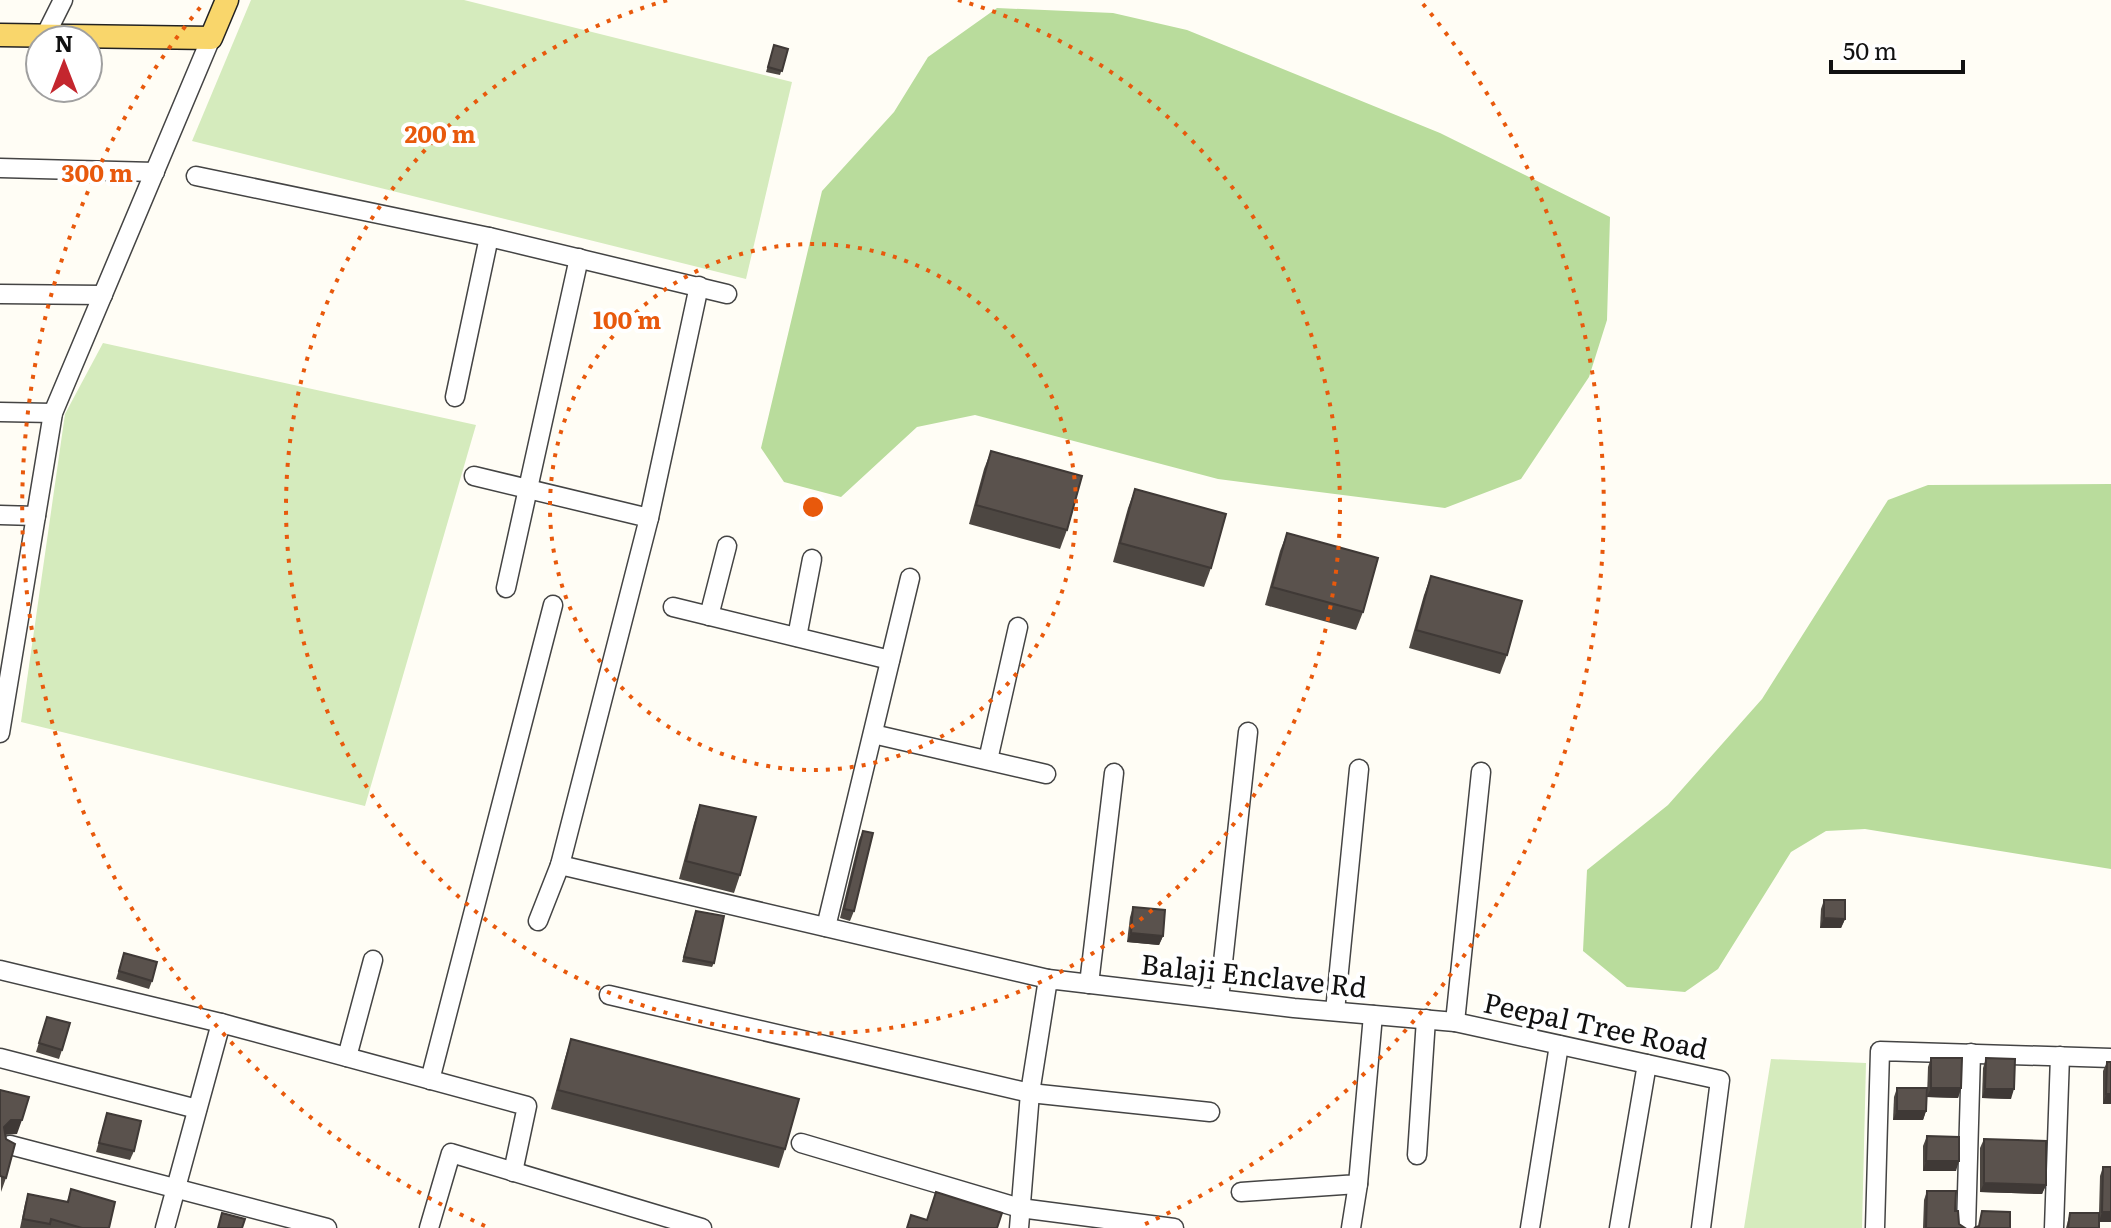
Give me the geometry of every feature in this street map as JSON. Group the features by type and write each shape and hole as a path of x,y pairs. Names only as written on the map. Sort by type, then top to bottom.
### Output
{"main road":[{"path":"104,37 211,38 227,0"},
{"path":"0,35 24,36"}],"street":[{"path":"51,24 63,0"},
{"path":"0,733 4,681 21,609 53,413 211,38"},
{"path":"0,168 155,172"},
{"path":"196,176 489,237 727,294"},
{"path":"455,397 489,237"},
{"path":"506,588 579,258"},
{"path":"538,921 560,865 649,518 699,286"},
{"path":"0,294 103,295"},
{"path":"0,412 53,413"},
{"path":"474,476 649,518"},
{"path":"0,515 36,516"},
{"path":"709,616 727,546"},
{"path":"797,637 812,559"},
{"path":"826,927 910,578"},
{"path":"430,1080 553,605"},
{"path":"673,607 890,660"},
{"path":"0,609 21,609"},
{"path":"988,760 1018,627"},
{"path":"1219,999 1248,732"},
{"path":"873,734 1046,774"},
{"path":"1335,1011 1359,769"},
{"path":"1455,1022 1481,772"},
{"path":"1089,984 1114,773"},
{"name":"Balaji Enclave Rd","path":"560,865 1048,979 1455,1022"},
{"path":"347,1057 373,960"},
{"path":"0,970 221,1023 527,1106 513,1172"},
{"path":"1019,1228 1030,1093 1048,979"},
{"path":"609,995 1030,1093 1210,1112"},
{"path":"1351,1228 1358,1184 1373,1015"},
{"path":"1417,1155 1426,1019"},
{"name":"Peepal Tree Road","path":"1455,1022 1720,1080 1701,1228"},
{"path":"165,1228 221,1023"},
{"path":"1530,1228 1559,1045"},
{"path":"1875,1228 1880,1051 2111,1058"},
{"path":"1966,1228 1971,1053"},
{"path":"2054,1228 2060,1056"},
{"path":"0,1058 197,1109"},
{"path":"1619,1228 1647,1064"},
{"path":"801,1143 1020,1208 1174,1228"},
{"path":"10,1145 327,1228"},
{"path":"429,1228 451,1153 702,1228"},
{"path":"1241,1192 1358,1184"}],"green space":[{"path":"251,0 464,0 792,82 746,279 192,141"},
{"path":"997,8 1113,13 1187,30 1440,133 1610,217 1607,320 1589,377 1521,479 1445,508 1218,479 975,415 917,427 841,497 784,482 761,448 822,191 894,112 928,57"},
{"path":"103,343 476,425 365,806 21,722 65,414"},
{"path":"2111,484 2111,869 1865,829 1826,831 1791,852 1718,969 1685,992 1627,987 1583,951 1587,870 1668,805 1762,699 1888,500 1928,485"},
{"path":"1771,1059 1866,1063 1862,1228 1744,1228"}],"building":[{"path":"774,45 788,49 782,71 768,67"},
{"path":"991,451 1082,476 1067,530 976,505"},
{"path":"1135,489 1226,514 1211,568 1120,543"},
{"path":"1287,533 1378,558 1363,612 1272,587"},
{"path":"1431,576 1522,601 1507,655 1416,630"},
{"path":"700,805 756,817 740,875 686,861"},
{"path":"863,831 873,833 854,911 844,909"},
{"path":"1824,900 1845,900 1845,919 1824,918"},
{"path":"1133,907 1165,910 1163,936 1131,933"},
{"path":"696,911 724,916 714,963 684,957"},
{"path":"124,953 157,962 152,981 119,971"},
{"path":"47,1017 70,1023 62,1050 39,1043"},
{"path":"571,1039 799,1099 785,1149 558,1090"},
{"path":"1931,1058 1962,1058 1961,1088 1931,1088"},
{"path":"1986,1058 2015,1059 2014,1089 1985,1089"},
{"path":"2107,1062 2111,1062 2111,1094 2106,1094"},
{"path":"1897,1088 1927,1088 1926,1111 1897,1111"},
{"path":"0,1090 29,1097 22,1120 11,1120 4,1127 6,1139 15,1144 6,1178 0,1176"},
{"path":"107,1113 141,1121 134,1151 99,1143"},
{"path":"1927,1136 1959,1137 1959,1161 1926,1161"},
{"path":"1984,1139 2046,1141 2046,1185 1984,1183"},
{"path":"2103,1167 2111,1167 2111,1212 2102,1212"},
{"path":"71,1189 115,1202 109,1228 82,1228 51,1219 50,1224 23,1219 28,1194 68,1202"},
{"path":"1927,1191 1956,1191 1955,1211 1958,1211 1959,1224 1965,1228 1926,1228"},
{"path":"936,1192 1002,1213 997,1228 907,1228 911,1215 927,1220"},
{"path":"1982,1211 2010,1212 2010,1228 1974,1228 1979,1226"},
{"path":"222,1213 245,1219 242,1228 218,1228"},
{"path":"2070,1213 2099,1213 2099,1228 2068,1228"}]}
